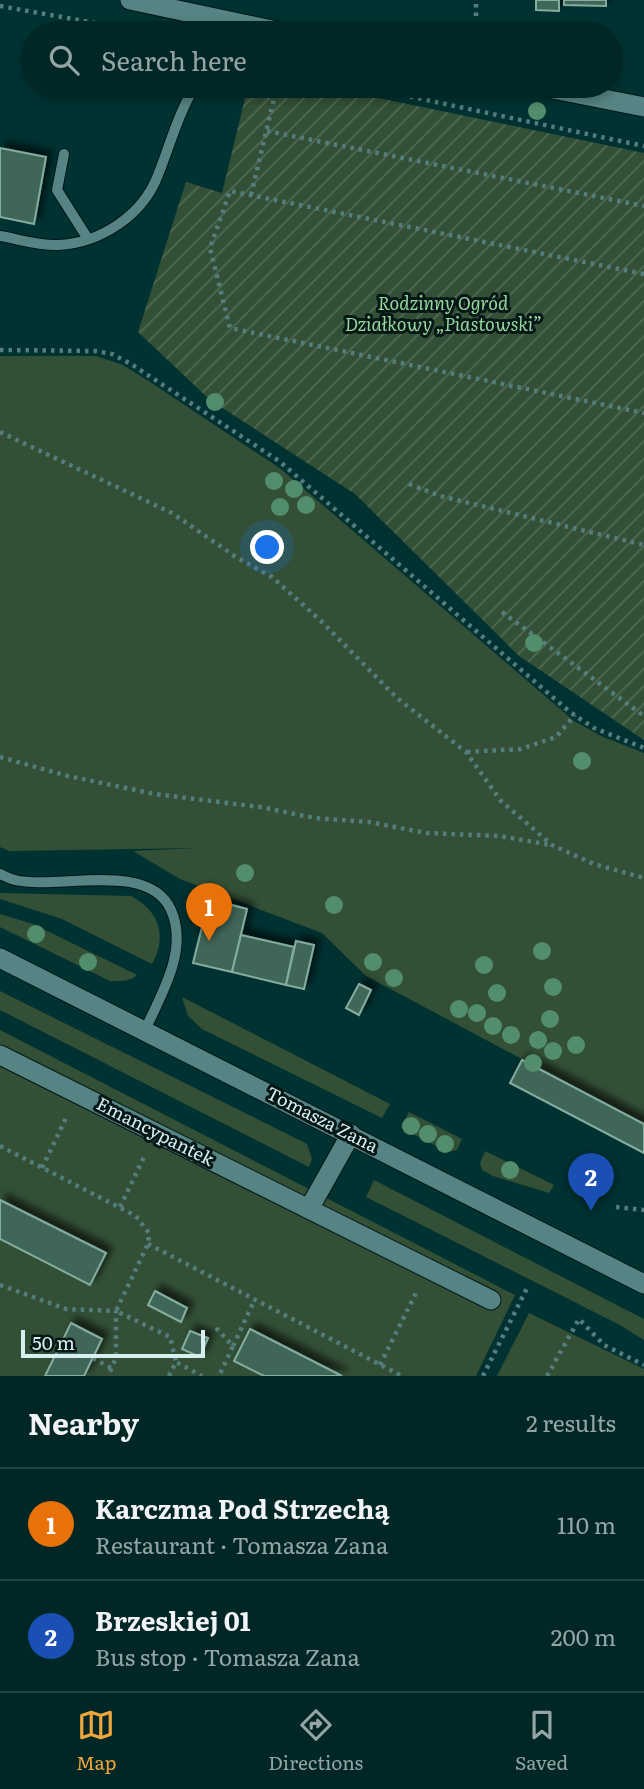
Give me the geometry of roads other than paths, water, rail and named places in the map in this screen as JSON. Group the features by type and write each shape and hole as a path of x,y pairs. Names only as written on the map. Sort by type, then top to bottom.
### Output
{"street":[{"path":"130,0 198,21"},
{"path":"599,98 644,107"},
{"name":"Tomasza Zana","path":"0,958 644,1284"},
{"name":"Emancypantek","path":"0,1055 491,1300"},
{"path":"309,1209 351,1134"}],"lane":[{"path":"0,236 57,245 88,239 116,227 141,206 157,178 181,110 188,98"},
{"path":"64,154 57,190 88,239"},
{"path":"0,874 15,880 121,881 142,885 158,892 169,905 177,924 176,947 167,983 144,1032"}],"place":[{"name":"Karczma Pod Strzechą","path":"209,941"},
{"name":"Brzeskiej 01","path":"591,1211"}],"park label":[{"name":"Rodzinny Ogród Działkowy „Piastowski”","path":"443,314"}]}
